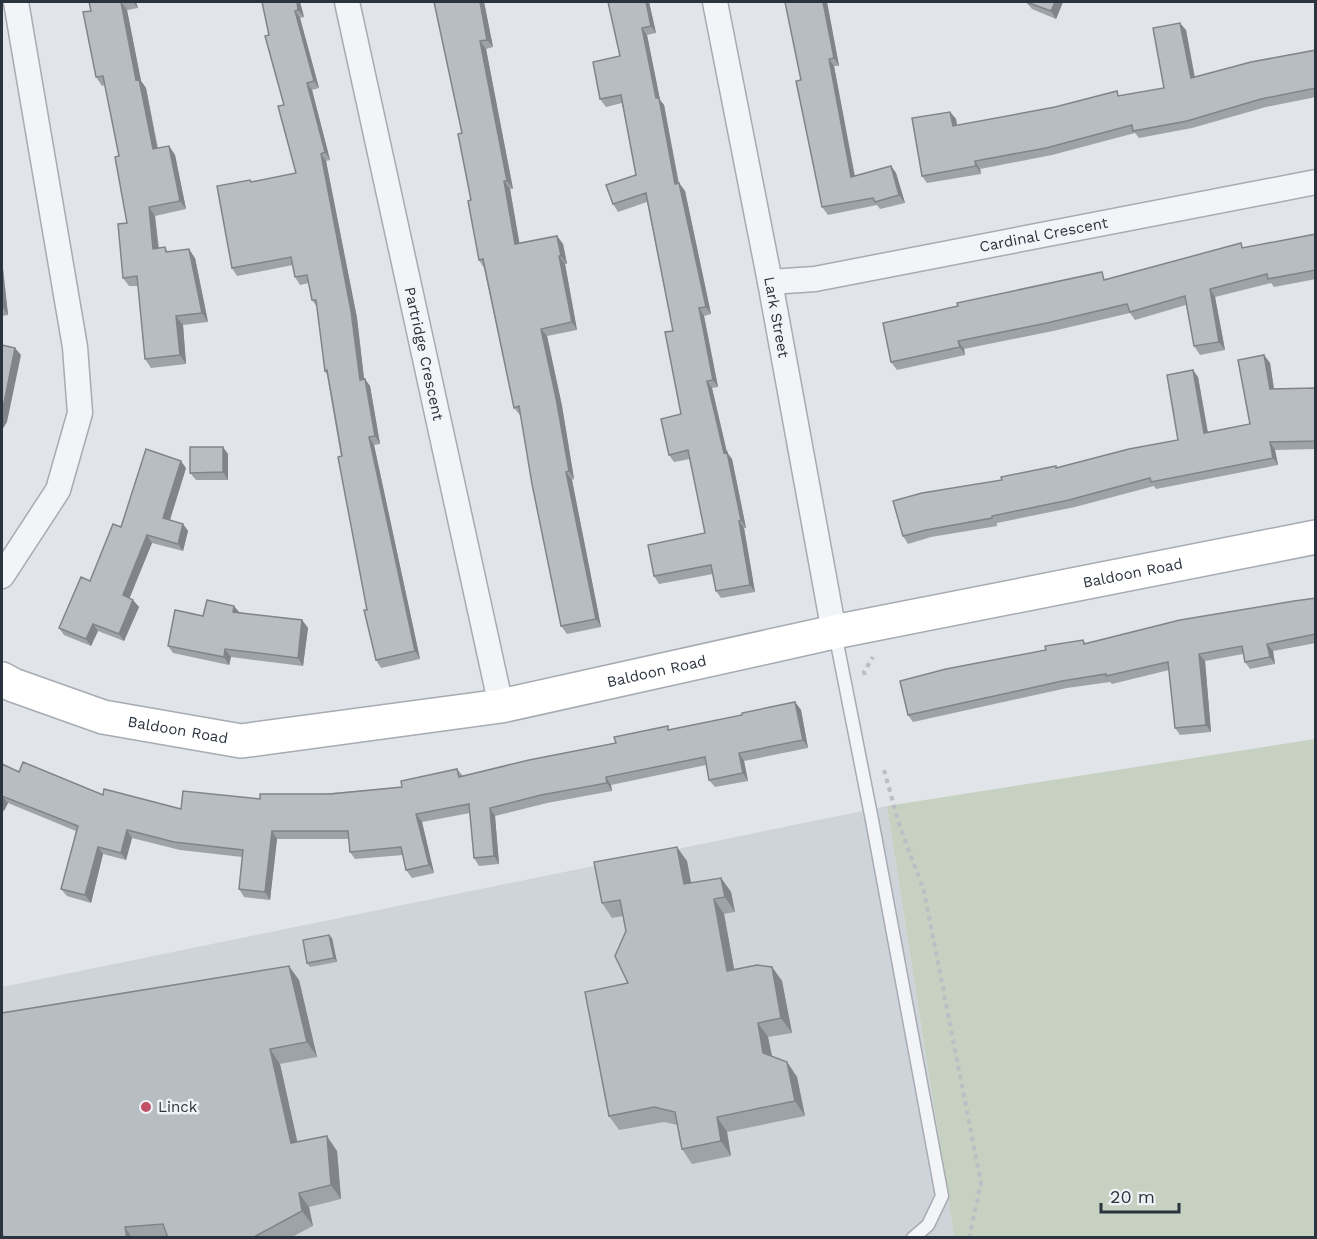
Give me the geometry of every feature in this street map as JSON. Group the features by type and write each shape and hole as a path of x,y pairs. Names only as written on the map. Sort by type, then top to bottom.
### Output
{"street":[{"path":"2,576 58,490 80,413 75,347 16,2"},
{"name":"Partridge Crescent","path":"347,2 501,706"},
{"name":"Lark Street","path":"715,2 770,282 834,632"},
{"name":"Cardinal Crescent","path":"770,282 827,277 1316,182"},
{"name":"Baldoon Road","path":"2,679 13,686 103,717 241,741 501,706 834,632 1316,537"}],"lane":[{"path":"834,632 874,830 942,1196 928,1225 913,1238"}],"path":[{"path":"866,681 864,672 873,657"},
{"path":"882,764 899,824 924,891 981,1183 969,1238"}],"shaded area":[{"path":"887,806 954,1237 2,1238 2,987"}],"green space":[{"path":"1315,739 1315,1237 954,1237 887,806"}],"building":[{"path":"89,2 121,2 136,80 139,79 153,149 169,146 180,201 149,207 153,249 165,247 166,252 189,249 202,313 176,316 180,355 145,359 137,276 123,278 118,224 127,223 115,157 119,156 103,76 96,77 83,12 91,11"},
{"path":"262,2 297,2 298,10 295,11 314,81 307,83 325,152 321,154 351,311 360,380 365,379 375,436 369,437 415,651 376,660 364,610 367,610 338,457 342,456 327,370 325,371 316,300 312,300 307,275 295,277 291,257 232,268 217,186 296,173 278,106 284,105 265,36 269,35"},
{"path":"434,2 480,2 487,40 480,41 507,181 504,181 515,244 557,236 572,322 541,329 569,471 566,472 596,619 561,626 532,484 519,406 514,408 483,259 479,260 468,201 471,200 458,134 462,133"},
{"path":"608,2 646,2 651,26 642,28 656,98 659,98 675,184 679,183 706,307 699,308 713,380 707,381 724,453 727,452 741,520 739,521 750,585 716,591 711,565 654,576 648,545 705,533 688,450 669,455 661,419 681,414 665,332 673,331 646,193 613,204 606,185 636,175 621,95 600,99 593,62 620,56"},
{"path":"785,2 823,2 834,58 829,59 851,177 891,166 899,195 875,202 873,198 822,207 796,81 801,80"},
{"path":"1026,2 1055,2 1051,11"},
{"path":"1180,23 1191,78 1251,62 1316,50 1316,88 1261,99 1187,121 1133,131 1132,125 1046,148 975,161 976,166 922,176 912,118 950,112 953,126 1055,107 1117,91 1118,96 1164,88 1153,28"},
{"path":"1316,234 1316,270 1268,279 1267,274 1210,289 1219,342 1194,346 1185,296 1130,312 1127,304 958,341 960,347 891,362 883,323 958,306 957,303 1102,272 1104,280 1241,243 1242,248"},
{"path":"2,345 15,348 2,413"},
{"path":"1264,355 1270,389 1316,388 1316,441 1270,442 1273,458 1151,482 1150,478 1069,500 903,536 893,501 922,493 1002,480 1001,477 1056,466 1056,468 1129,449 1178,440 1167,375 1193,370 1204,433 1250,424 1238,360"},
{"path":"190,447 223,447 223,472 190,473"},
{"path":"146,449 181,461 163,518 183,524 178,544 147,535 123,595 133,600 119,634 93,624 86,639 59,628 81,577 90,581 113,524 121,527"},
{"path":"1316,598 1316,634 1267,644 1270,657 1245,662 1242,646 1199,654 1206,725 1175,728 1168,662 1106,676 1106,674 1062,681 908,715 900,681 946,669 1046,650 1045,646 1083,640 1084,644 1180,620"},
{"path":"207,600 234,606 233,612 302,620 298,658 225,649 224,657 168,646 175,610 203,616"},
{"path":"795,702 803,740 739,753 743,773 709,780 705,757 606,777 607,783 541,795 490,808 494,856 474,858 469,804 416,814 429,865 406,870 401,847 350,852 348,831 272,831 265,892 239,889 243,850 174,842 127,830 121,853 98,847 85,895 61,889 78,826 2,796 2,764 19,772 23,762 103,795 104,789 181,809 183,791 260,799 260,794 330,794 402,787 401,781 457,769 459,777 616,743 614,737 668,726 668,730"},
{"path":"677,847 684,884 721,878 725,897 714,899 727,971 757,965 772,967 781,1018 758,1023 763,1053 787,1062 795,1101 717,1117 721,1141 682,1149 675,1112 654,1107 609,1116 585,992 628,983 615,956 626,931 620,900 602,903 594,862"},
{"path":"329,935 334,958 307,963 303,940"},
{"name":"Linck","path":"289,966 307,1042 270,1049 291,1143 327,1136 331,1185 299,1193 302,1211 252,1238 168,1238 163,1224 125,1227 127,1238 3,1238 2,1013"}],"place":[{"name":"Linck","path":"146,1107"}]}
